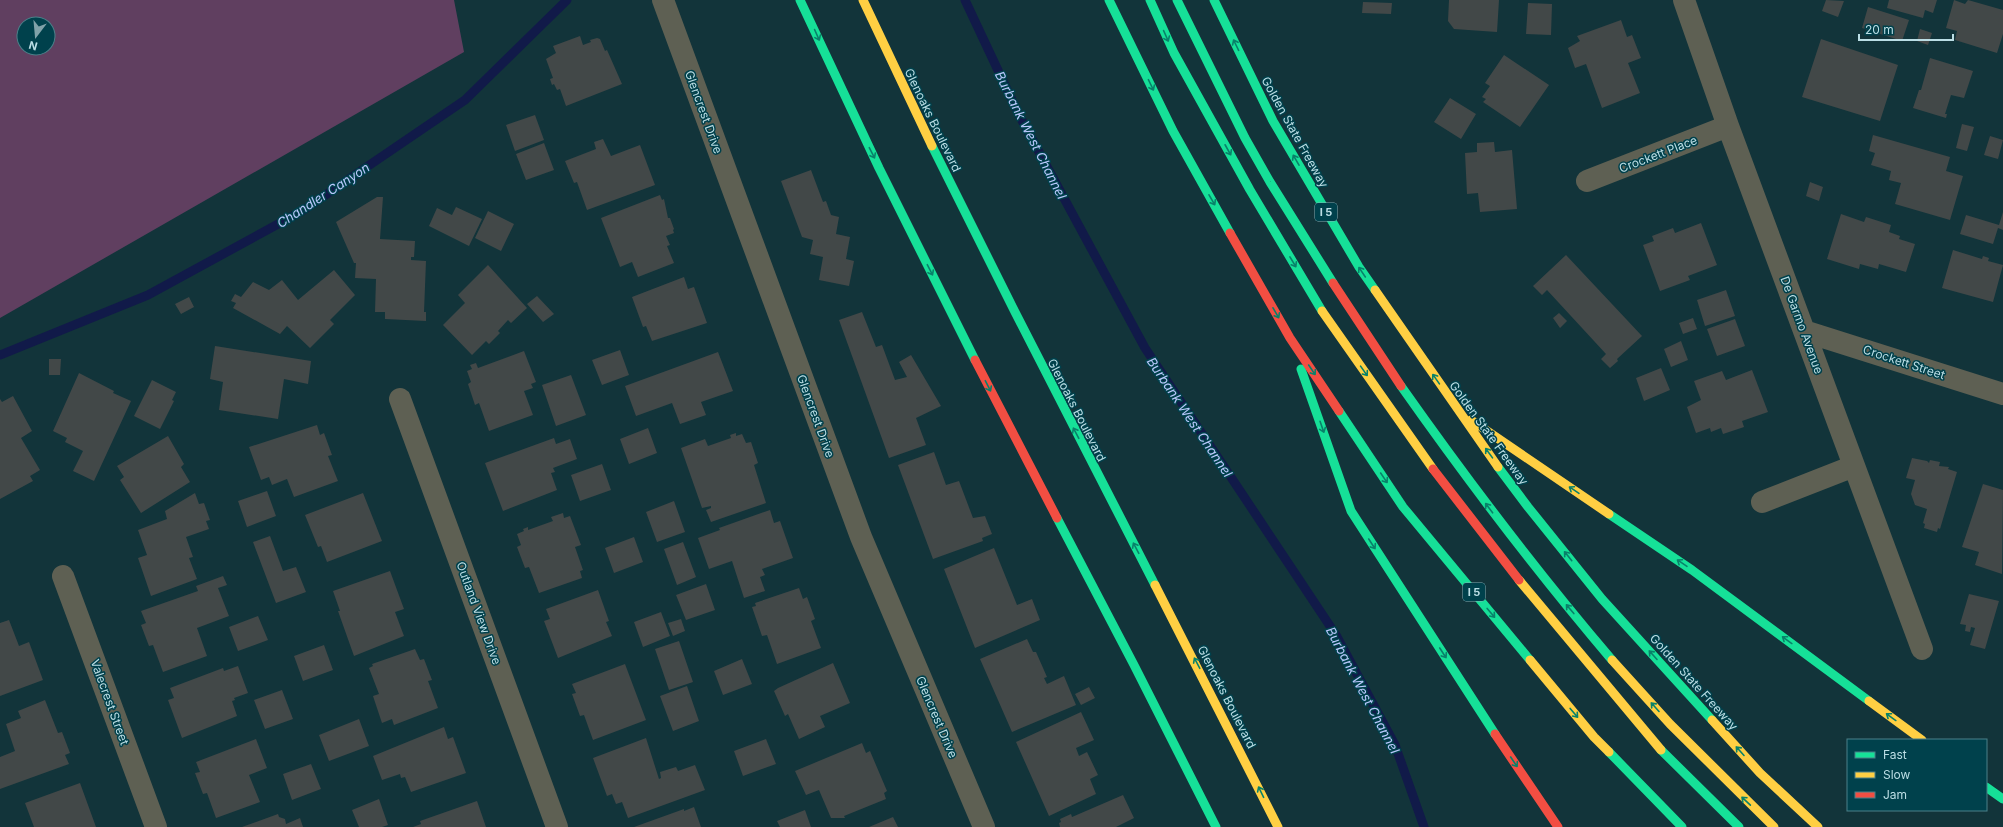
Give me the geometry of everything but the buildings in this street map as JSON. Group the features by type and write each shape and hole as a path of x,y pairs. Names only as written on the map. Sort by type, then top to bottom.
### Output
{"main road":[{"path":"800,0 856,122 995,400 1163,720 1216,827"},
{"name":"Glenoaks Boulevard","path":"863,0 907,97 1041,367 1217,702 1278,827"},
{"name":"I 5","path":"1109,0 1173,131 1290,338 1403,507 1594,736 1682,827"},
{"path":"1150,0 1174,53 1250,190 1316,301 1422,455 1538,605 1630,713 1660,748 1739,827"},
{"path":"1177,0 1256,157 1348,308 1443,447 1522,552 1598,643 1662,715 1724,780 1774,827"},
{"name":"Golden State Freeway","path":"1214,0 1273,121 1359,267 1458,411 1528,507 1602,599 1760,773 1818,827"},
{"path":"1290,338 1351,511 1466,690 1558,827"},
{"path":"1458,411 1692,570 1921,739"},
{"path":"1987,788 2003,799"}],"street":[{"name":"Glencrest Drive","path":"663,0 861,537 984,827"},
{"name":"De Garmo Avenue","path":"1684,0 1728,126 1922,649"},
{"name":"Crockett Place","path":"1587,182 1728,126"},
{"name":"Crockett Street","path":"1804,331 2003,394"},
{"name":"Outland View Drive","path":"400,399 557,827"},
{"path":"1762,502 1854,466"},
{"name":"Valecrest Street","path":"63,576 156,827"}],"shaded area":[{"path":"0,0 454,0 464,52 0,318"}],"waterway":[{"name":"Chandler Canyon","path":"0,355 148,295 302,211 465,100 567,0"},
{"name":"Burbank West Channel","path":"965,0 1019,115 1145,348 1336,635 1395,745 1424,827"}],"traffic: fast":[{"path":"800,0 879,168 975,360"},
{"path":"1109,0 1173,131 1230,233"},
{"path":"1150,0 1174,53 1250,190 1322,311"},
{"path":"1177,0 1245,138 1270,182 1333,283"},
{"path":"1214,0 1273,121 1359,267 1375,290"},
{"path":"932,146 1155,585"},
{"path":"1301,369 1351,511 1495,734"},
{"path":"1401,386 1504,526 1612,660"},
{"path":"1339,411 1403,507 1530,660"},
{"path":"1498,467 1602,599 1712,720"},
{"path":"1609,514 1692,570 1869,701"},
{"path":"1057,518 1134,665 1216,827"},
{"path":"1661,750 1739,827"},
{"path":"1609,752 1682,827"},
{"path":"1987,788 2003,799"}],"traffic: slow":[{"path":"863,0 932,146"},
{"path":"1375,290 1498,467"},
{"path":"1322,311 1433,469"},
{"path":"1471,420 1609,514"},
{"path":"1519,580 1661,750"},
{"path":"1155,585 1278,827"},
{"path":"1530,660 1594,737 1609,752"},
{"path":"1612,660 1670,724 1774,827"},
{"path":"1869,701 1921,739"},
{"path":"1712,720 1760,773 1818,827"}],"traffic: jam":[{"path":"1230,233 1290,338 1339,411"},
{"path":"1333,283 1401,386"},
{"path":"975,360 1057,518"},
{"path":"1433,469 1519,580"},
{"path":"1495,734 1558,827"}]}
